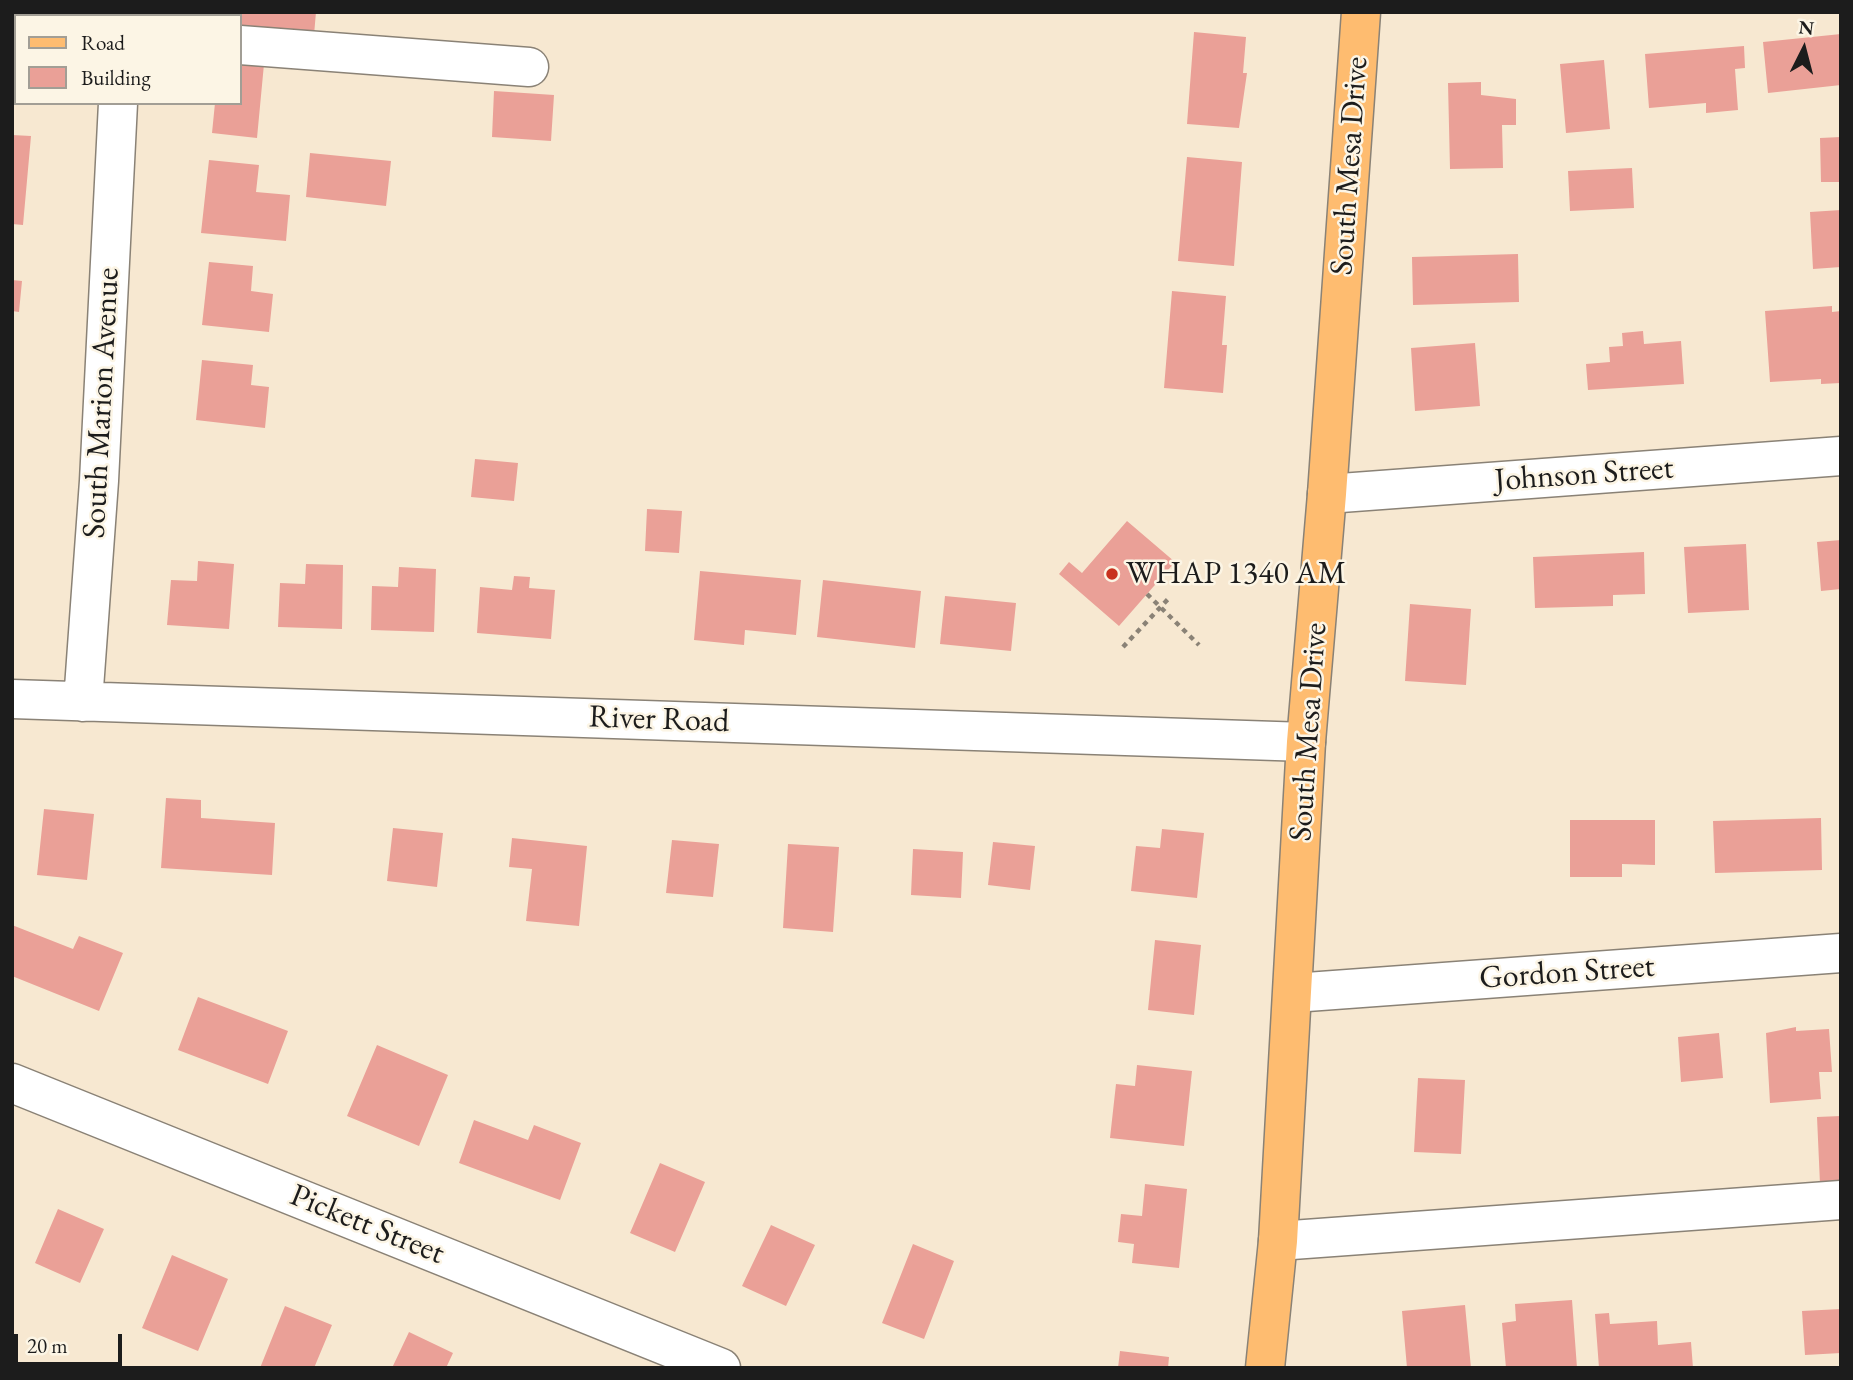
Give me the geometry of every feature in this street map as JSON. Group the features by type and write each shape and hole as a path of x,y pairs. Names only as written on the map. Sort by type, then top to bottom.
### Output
{"main road":[{"name":"South Mesa Drive","path":"1265,1368 1278,1241 1306,742 1327,494 1361,12"}],"street":[{"path":"242,45 529,66"},
{"name":"South Marion Avenue","path":"83,702 99,481 118,105"},
{"name":"Johnson Street","path":"1327,494 1841,456"},
{"name":"River Road","path":"12,699 1306,742"},
{"name":"Gordon Street","path":"1293,993 1841,953"},
{"name":"Pickett Street","path":"12,1083 721,1368"},
{"path":"1278,1241 1841,1199"}],"path":[{"path":"1147,594 1199,645"},
{"path":"1123,647 1170,597"}],"building":[{"path":"12,12 38,12 14,14 12,97"},
{"path":"316,12 314,35 242,27 242,14 218,14"},
{"path":"1194,32 1246,37 1243,73 1247,73 1239,128 1187,124"},
{"path":"1841,34 1841,85 1768,93 1763,42"},
{"path":"1744,46 1745,68 1735,69 1738,110 1706,113 1706,103 1649,108 1645,54"},
{"path":"1604,60 1610,129 1566,133 1560,64"},
{"path":"242,61 264,64 257,138 212,133 215,105 242,105"},
{"path":"1481,82 1481,95 1516,99 1516,125 1502,125 1503,168 1450,169 1448,83"},
{"path":"494,91 554,95 551,141 492,137"},
{"path":"12,135 31,136 23,225 12,224"},
{"path":"1841,137 1841,182 1821,182 1820,138"},
{"path":"310,153 391,161 386,206 306,197"},
{"path":"1187,157 1242,162 1234,266 1178,261"},
{"path":"209,160 259,165 256,192 290,195 286,241 201,233"},
{"path":"1632,168 1634,208 1570,211 1568,171"},
{"path":"1841,210 1841,267 1813,269 1810,212"},
{"path":"1518,254 1519,302 1413,305 1412,257"},
{"path":"209,262 253,266 251,291 273,294 269,332 202,325"},
{"path":"12,280 22,281 19,312 12,311"},
{"path":"1172,291 1226,296 1222,345 1227,345 1223,393 1164,388"},
{"path":"1832,306 1832,312 1841,311 1841,383 1821,384 1821,379 1770,382 1765,311"},
{"path":"1643,331 1644,344 1681,341 1684,384 1588,390 1586,364 1610,362 1609,347 1623,346 1622,333"},
{"path":"1475,343 1480,406 1415,411 1411,348"},
{"path":"202,360 253,365 251,385 269,387 265,428 196,420"},
{"path":"475,459 518,463 514,501 471,497"},
{"path":"647,509 682,511 679,553 645,551"},
{"name":"WHAP 1340 AM","path":"1127,521 1175,562 1119,626 1059,574 1069,562 1082,573"},
{"path":"1841,540 1841,589 1821,591 1817,542"},
{"path":"1746,544 1749,610 1688,613 1684,547"},
{"path":"1644,552 1645,594 1613,595 1613,606 1535,608 1533,557"},
{"path":"198,561 234,564 229,629 167,625 171,580 197,581"},
{"path":"306,564 343,565 342,629 278,627 280,583 305,584"},
{"path":"399,567 436,569 434,632 371,630 372,586 398,587"},
{"path":"700,571 801,580 796,635 745,630 744,645 694,640"},
{"path":"514,576 530,577 529,588 555,590 551,639 477,633 480,587 512,590"},
{"path":"823,580 921,591 915,648 817,637"},
{"path":"945,596 1016,603 1011,651 940,644"},
{"path":"1410,604 1471,609 1466,685 1405,681"},
{"path":"166,798 201,800 201,818 275,823 272,875 161,868"},
{"path":"44,809 94,814 87,880 37,875"},
{"path":"1821,818 1822,870 1715,873 1713,821"},
{"path":"1570,820 1655,820 1655,865 1622,864 1622,877 1570,877"},
{"path":"393,828 443,833 437,887 387,881"},
{"path":"1162,829 1204,833 1197,898 1131,891 1136,846 1160,848"},
{"path":"512,838 587,846 579,926 526,921 532,869 509,867"},
{"path":"672,840 719,844 713,897 666,893"},
{"path":"993,842 1035,846 1030,890 988,885"},
{"path":"788,844 839,847 833,932 783,928"},
{"path":"913,849 963,852 961,898 911,895"},
{"path":"12,925 73,949 79,936 123,953 99,1011 12,976"},
{"path":"1155,940 1201,945 1194,1015 1148,1010"},
{"path":"198,997 288,1031 268,1084 178,1050"},
{"path":"1796,1027 1796,1031 1829,1029 1832,1072 1819,1072 1821,1099 1770,1103 1766,1033"},
{"path":"1719,1033 1723,1078 1681,1082 1678,1037"},
{"path":"377,1045 448,1075 419,1146 347,1116"},
{"path":"1137,1065 1192,1071 1184,1146 1110,1138 1116,1084 1135,1086"},
{"path":"1418,1078 1465,1080 1461,1154 1414,1152"},
{"path":"1841,1116 1841,1183 1820,1184 1817,1117"},
{"path":"474,1120 528,1140 534,1125 581,1143 560,1200 459,1163"},
{"path":"660,1163 705,1182 675,1252 630,1233"},
{"path":"1145,1184 1187,1189 1179,1268 1132,1263 1134,1244 1118,1242 1121,1214 1142,1216"},
{"path":"58,1209 104,1229 80,1283 35,1263"},
{"path":"771,1225 815,1245 786,1306 742,1286"},
{"path":"913,1244 954,1261 924,1339 882,1323"},
{"path":"172,1255 228,1279 198,1351 142,1328"},
{"path":"1572,1300 1577,1368 1506,1368 1502,1323 1516,1321 1515,1304"},
{"path":"1465,1305 1471,1368 1407,1368 1402,1311"},
{"path":"285,1306 332,1325 314,1368 260,1368"},
{"path":"1841,1309 1841,1353 1805,1355 1802,1311"},
{"path":"1609,1313 1610,1324 1657,1321 1658,1345 1691,1342 1693,1368 1599,1368 1595,1314"},
{"path":"409,1332 453,1353 446,1368 392,1368"},
{"path":"1120,1351 1169,1357 1168,1368 1118,1368"}],"place":[{"name":"WHAP 1340 AM","path":"1112,574"}]}
